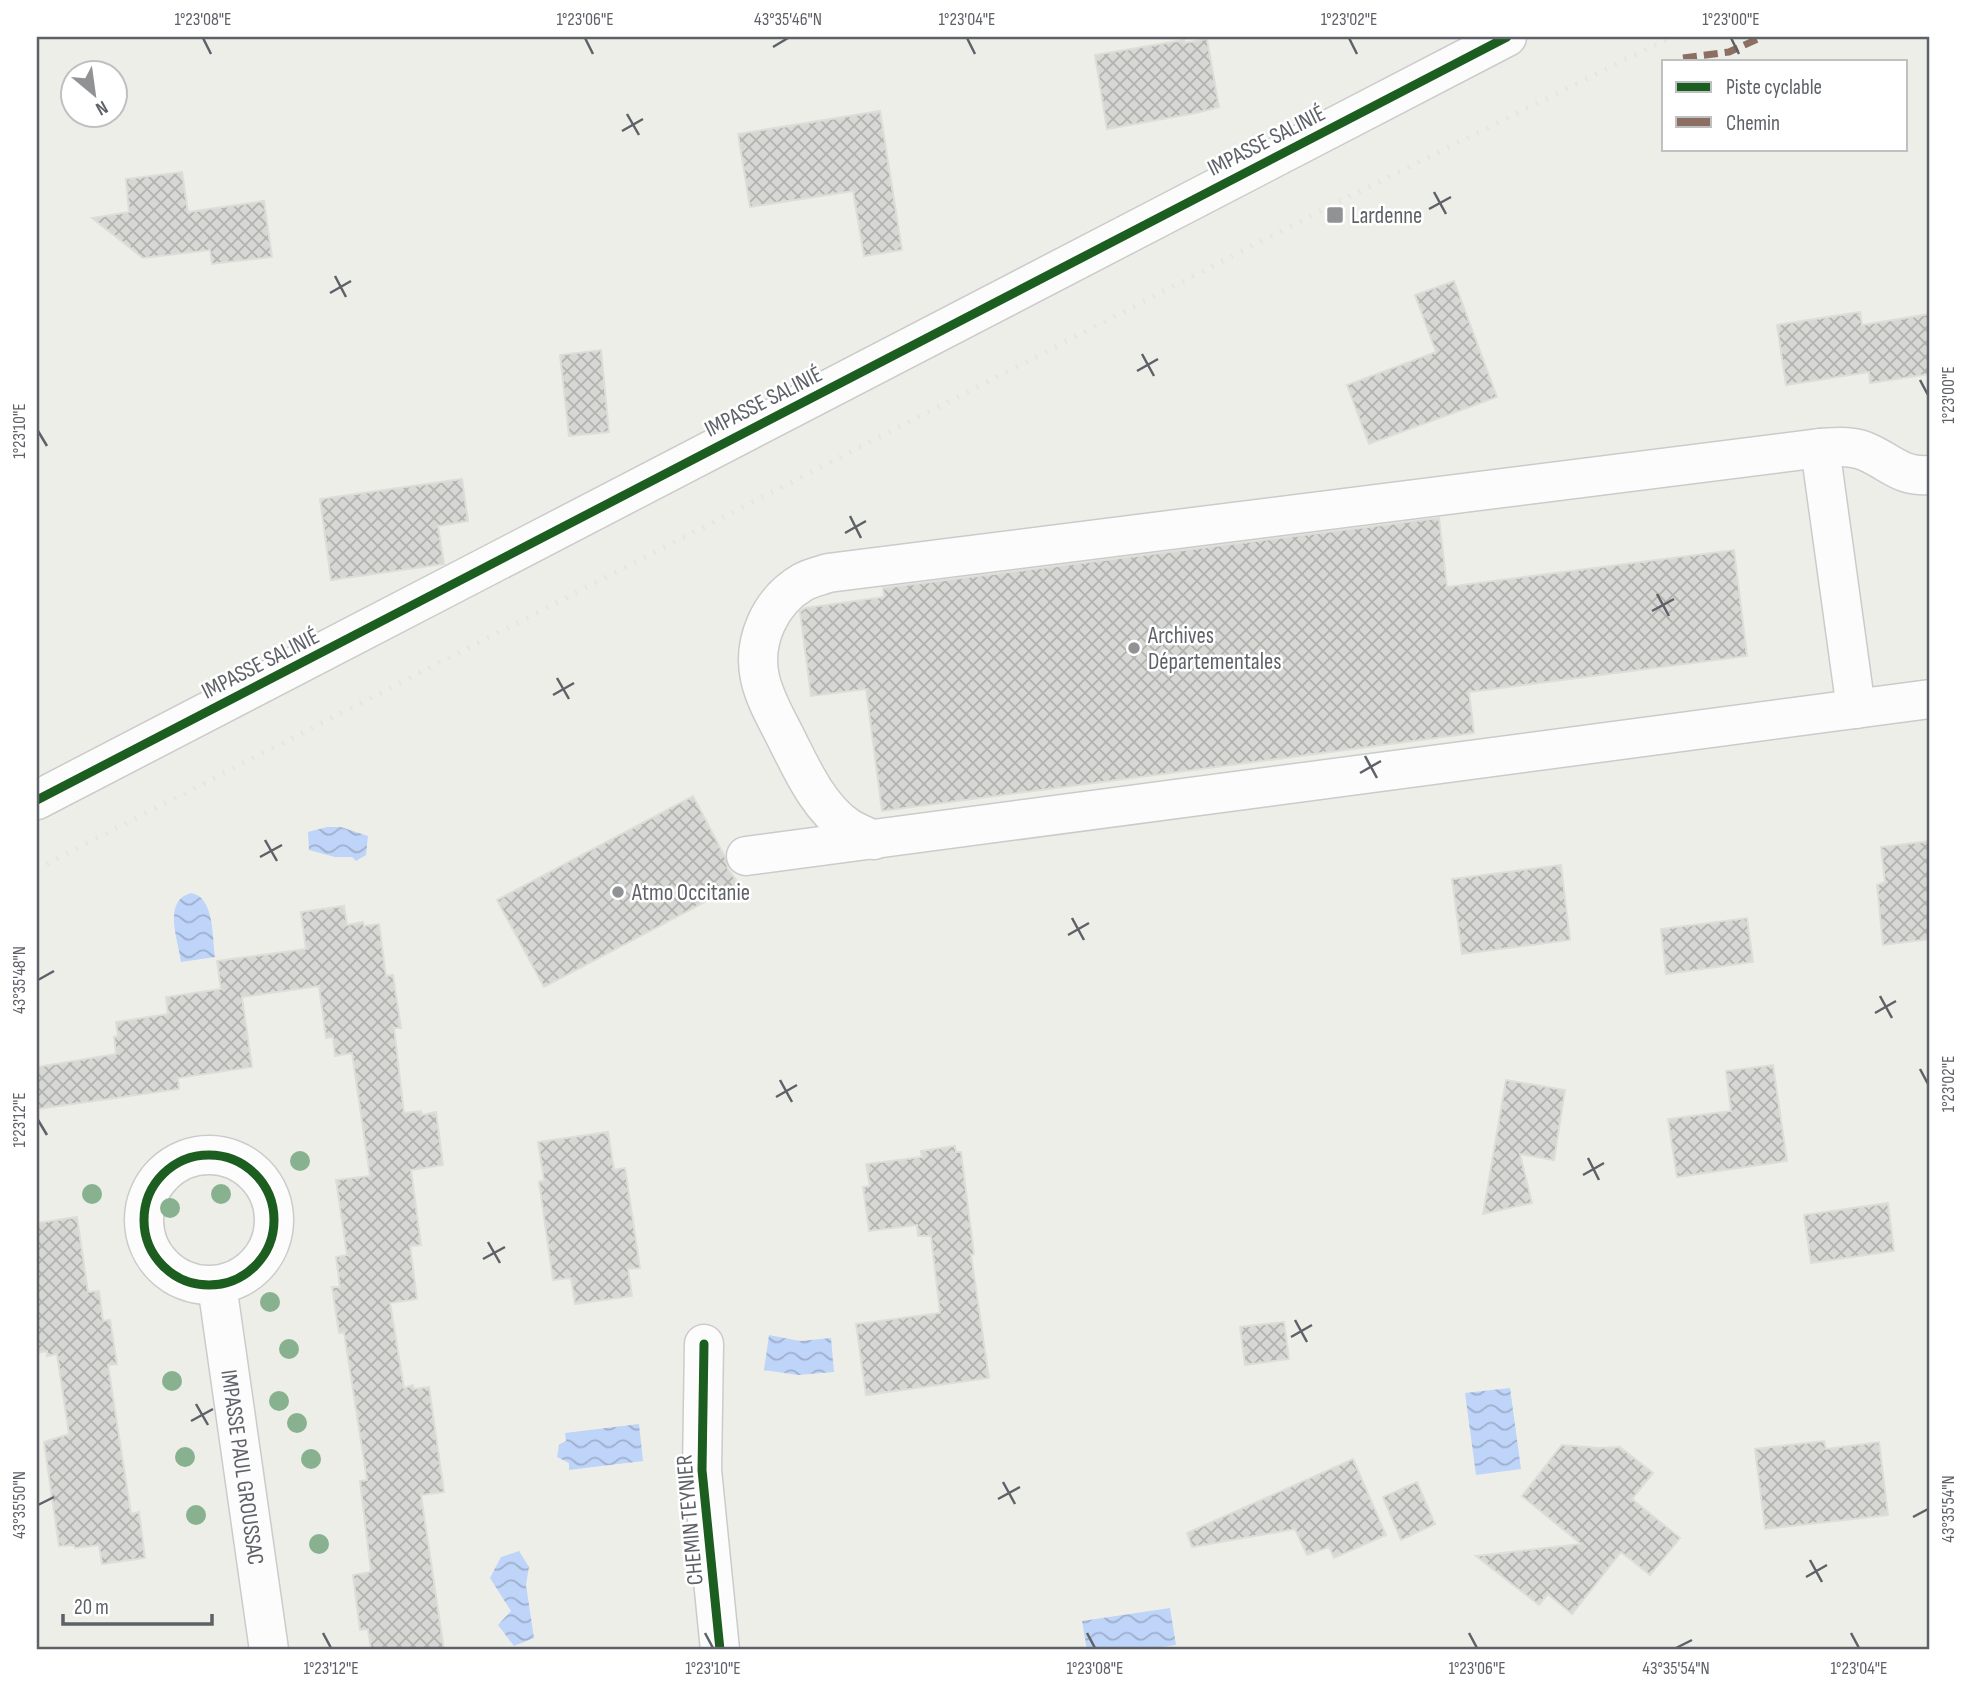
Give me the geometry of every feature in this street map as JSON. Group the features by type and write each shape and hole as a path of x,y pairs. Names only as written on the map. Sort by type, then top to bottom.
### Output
{"street":[{"name":"IMPASSE SALINIÉ","path":"37,800 1507,37"},
{"path":"874,840 849,828 827,808 806,777 766,699 760,678 758,650 771,612 803,582 828,573 1820,448 1844,446 1868,452 1898,471 1918,476 1930,475"},
{"path":"1820,448 1856,709"},
{"path":"746,856 1930,699"},
{"name":"IMPASSE PAUL GROUSSAC","path":"217,1285 268,1650"},
{"name":"CHEMIN TEYNIER","path":"704,1345 702,1470 720,1650"}],"water":[{"path":"341,827 368,836 366,855 356,861 352,857 335,857 309,850 308,832"},
{"path":"191,893 199,896 208,910 215,957 181,962 174,912 182,897"},
{"path":"769,1335 800,1341 831,1338 834,1372 798,1375 764,1370"},
{"path":"1510,1388 1521,1469 1476,1475 1465,1393"},
{"path":"639,1424 643,1461 569,1470 569,1463 557,1457 559,1445 566,1441 565,1433"},
{"path":"519,1551 529,1567 526,1585 534,1638 514,1646 498,1625 511,1611 490,1578 501,1557"},
{"path":"1170,1608 1176,1645 1140,1650 1087,1650 1082,1621"}],"building":[{"path":"1207,39 1219,107 1107,129 1095,55 1184,40 1184,43"},
{"path":"880,111 902,250 864,256 853,191 750,207 738,134"},
{"path":"182,172 188,212 264,201 272,257 212,264 210,250 143,258 92,218 129,212 126,179"},
{"path":"1454,281 1497,397 1369,444 1347,385 1436,352 1415,295"},
{"path":"1860,312 1862,325 1930,314 1930,374 1870,383 1869,372 1786,385 1777,325"},
{"path":"601,350 609,432 569,436 560,355"},
{"path":"462,479 468,521 438,526 444,564 331,580 320,499"},
{"name":"Archives Départementales","path":"1439,518 1447,587 1734,550 1747,656 1469,692 1474,733 882,811 866,689 811,696 800,612 805,608 884,597 883,588"},
{"name":"Atmo Occitanie","path":"693,796 725,857 728,869 739,884 544,987 497,900"},
{"path":"1930,841 1930,939 1883,945 1877,885 1885,882 1881,847"},
{"path":"1561,865 1570,940 1462,954 1452,879"},
{"path":"344,906 347,925 363,922 364,926 379,924 386,976 393,975 401,1028 394,1028 404,1113 421,1111 422,1115 436,1112 443,1165 411,1170 421,1245 410,1246 417,1299 390,1303 404,1388 413,1385 414,1389 429,1387 444,1492 421,1495 444,1650 371,1650 368,1629 360,1630 353,1575 371,1572 360,1481 367,1480 344,1332 339,1333 332,1287 340,1287 336,1257 347,1255 336,1180 370,1176 352,1053 335,1056 333,1037 326,1038 319,986 242,997 252,1067 178,1078 179,1089 37,1109 37,1067 116,1054 116,1022 168,1014 166,997 221,989 217,961 306,949 301,912"},
{"path":"1747,918 1753,962 1666,974 1661,929"},
{"path":"1773,1065 1787,1161 1677,1177 1668,1119 1731,1111 1726,1071"},
{"path":"1506,1080 1565,1090 1554,1160 1520,1154 1532,1203 1483,1214"},
{"path":"608,1132 614,1170 625,1168 640,1268 628,1269 632,1296 575,1304 571,1278 553,1280 539,1182 544,1180 538,1142"},
{"path":"955,1146 956,1152 961,1152 974,1254 971,1255 989,1378 866,1395 856,1324 940,1313 931,1236 918,1236 917,1225 869,1231 863,1187 870,1186 866,1164 922,1157 921,1151"},
{"path":"1888,1203 1894,1251 1811,1263 1804,1215"},
{"path":"77,1217 88,1292 99,1291 103,1321 110,1320 117,1364 108,1365 131,1514 139,1512 145,1558 102,1564 99,1545 75,1548 74,1545 59,1546 44,1442 69,1434 57,1354 47,1356 47,1351 37,1353 37,1223"},
{"path":"1284,1322 1289,1359 1245,1365 1240,1327"},
{"path":"1824,1441 1826,1449 1879,1442 1888,1515 1765,1529 1755,1449"},
{"path":"1562,1445 1620,1447 1653,1473 1632,1499 1680,1538 1650,1575 1621,1552 1572,1614 1548,1594 1539,1605 1476,1556 1581,1544 1522,1496"},
{"path":"1353,1459 1386,1535 1334,1558 1329,1547 1307,1555 1295,1529 1192,1547 1187,1533"},
{"path":"1417,1482 1435,1524 1401,1540 1383,1497"}],"railway":[{"path":"37,869 1330,206 1671,37"}],"marked path":[{"path":"1683,58 1729,52 1762,37"}],"cycle path":[{"path":"37,800 1507,37"},
{"path":"209,1155 234,1160 255,1174 269,1195 274,1220 269,1245 255,1266 234,1280 209,1285 184,1280 163,1266 149,1245 144,1220 149,1195 163,1174 184,1160 209,1155"},
{"path":"704,1344 702,1470 720,1650"}],"place":[{"name":"Lardenne","path":"1335,215"},
{"name":"Archives Départementales","path":"1134,648"},
{"name":"Atmo Occitanie","path":"618,892"}]}
